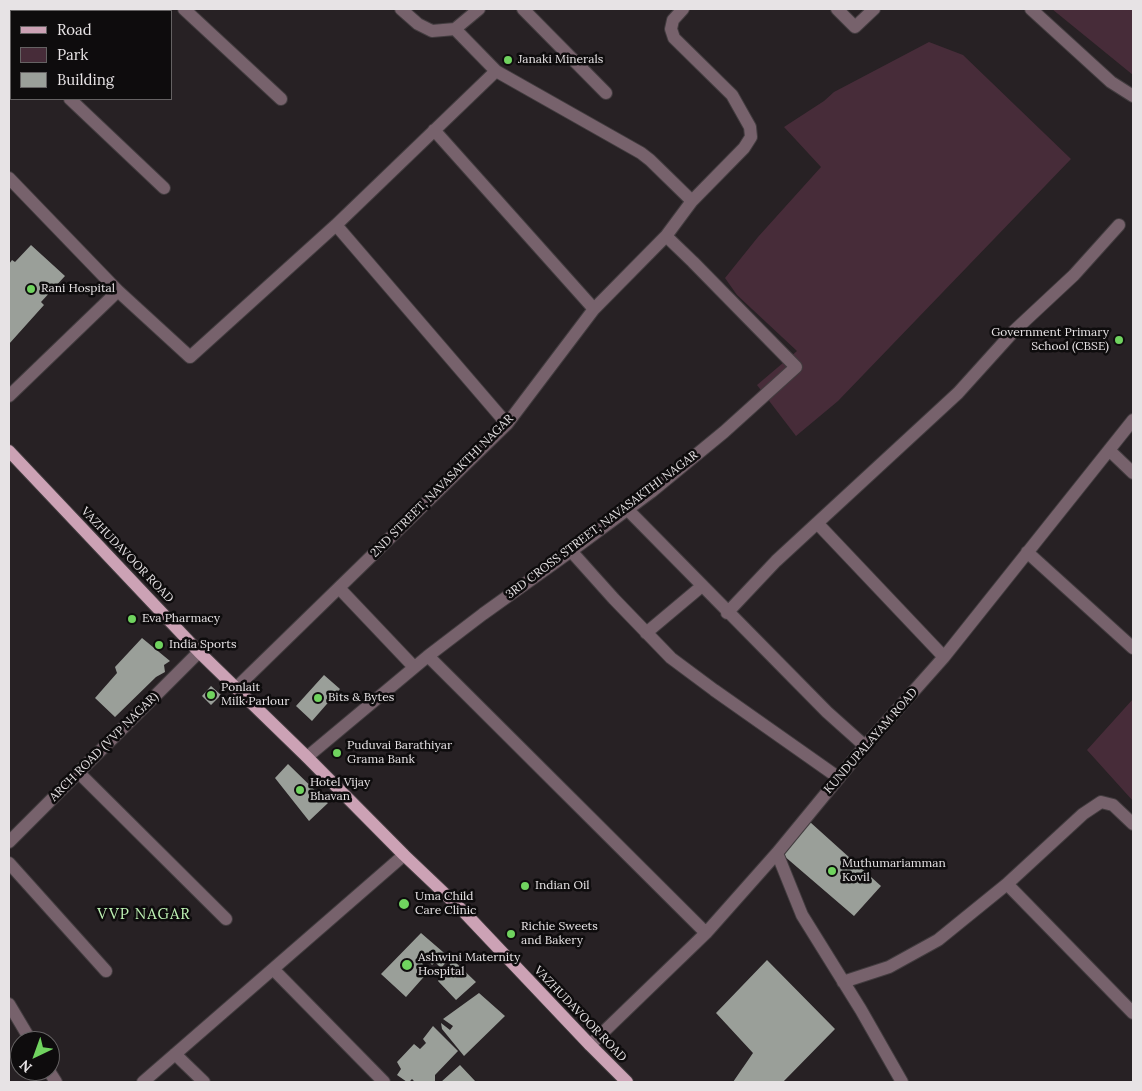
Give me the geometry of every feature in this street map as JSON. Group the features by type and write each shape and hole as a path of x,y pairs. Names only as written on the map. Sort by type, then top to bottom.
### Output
{"main road":[{"name":"VAZHUDAVOOR ROAD","path":"9,451 199,652 237,687 404,855 464,912 590,1045 628,1082"}],"street":[{"path":"184,9 281,99"},
{"path":"401,9 418,24 432,31 455,29 479,9"},
{"path":"523,9 606,93"},
{"name":"2ND STREET, NAVASAKTHI NAGAR","path":"237,687 507,424 594,309 666,236 692,201 744,148 751,138 750,127 732,95 674,38 671,30 674,20 683,9"},
{"path":"837,9 856,27 874,9"},
{"path":"1031,9 1111,82 1133,96"},
{"path":"455,29 496,71 641,153 692,201"},
{"path":"9,178 118,291 190,357 336,225 496,71"},
{"path":"71,100 164,188"},
{"path":"434,130 594,309"},
{"path":"336,225 507,424"},
{"path":"728,612 776,562 958,392 1014,331 1074,275 1119,225"},
{"name":"3RD CROSS STREET, NAVASAKTHI NAGAR","path":"307,757 428,656 651,492 724,432 796,367 666,236"},
{"path":"9,396 118,291"},
{"name":"KUNDUPALAYAM ROAD","path":"590,1045 706,933 777,853 865,746 944,657 1133,420"},
{"path":"1109,450 1133,473"},
{"path":"627,510 827,712 865,746"},
{"path":"818,523 944,657"},
{"path":"571,551 671,658 839,778"},
{"path":"1027,552 1133,648"},
{"path":"646,633 702,586"},
{"path":"339,588 414,667"},
{"name":"ARCH ROAD (VVP NAGAR)","path":"9,842 199,652"},
{"path":"428,656 706,933"},
{"path":"79,773 226,919"},
{"path":"843,982 889,967 938,940 1007,884 1083,814 1102,802 1113,806 1133,824"},
{"path":"777,853 802,915 902,1082"},
{"path":"143,1082 404,855"},
{"path":"9,863 106,971"},
{"path":"1007,884 1133,1013"},
{"path":"273,969 384,1082"},
{"path":"9,1004 25,1031"},
{"path":"176,1054 204,1082"}],"green space":[{"path":"1052,9 1133,9 1133,75"},
{"path":"929,42 963,55 1071,159 838,401 796,436 757,385 797,351 737,295 725,278 758,237 821,167 784,127 824,101 834,92"},
{"path":"1133,699 1133,801 1087,750"}],"building":[{"name":"Rani Hospital","path":"31,245 65,276 41,302 44,305 9,344 9,264 12,260 15,262"},
{"path":"142,638 170,661 164,665 165,672 156,677 115,717 95,698 117,673 115,667"},
{"name":"Bits & Bytes","path":"324,675 340,689 312,721 296,706"},
{"name":"Ponlait Milk Parlour","path":"211,686 221,695 211,705 202,696"},
{"name":"Hotel Vijay Bhavan","path":"288,764 328,803 309,821 275,778"},
{"name":"Muthumariamman Kovil","path":"810,822 881,886 854,916 783,855"},
{"name":"Ashwini Maternity Hospital","path":"421,933 450,958 441,968 435,962 432,965 427,959 422,964 429,971 406,997 381,974"},
{"path":"453,960 476,982 456,1000 438,981"},
{"path":"767,960 835,1029 783,1082 733,1082 753,1053 716,1013"},
{"path":"479,993 505,1016 464,1056 442,1029 441,1023 450,1030 453,1026 443,1019"},
{"path":"433,1026 458,1051 435,1075 434,1082 415,1082 412,1079 407,1082 397,1075 401,1069 397,1062 414,1044 420,1049 426,1043 423,1039"},
{"path":"460,1065 476,1082 441,1082"}],"place":[{"name":"Janaki Minerals","path":"508,60"},
{"name":"Rani Hospital","path":"31,289"},
{"name":"Government Primary School (CBSE)","path":"1119,340"},
{"name":"Eva Pharmacy","path":"132,619"},
{"name":"India Sports","path":"159,645"},
{"name":"Ponlait Milk Parlour","path":"211,695"},
{"name":"Bits & Bytes","path":"318,698"},
{"name":"Puduvai Barathiyar Grama Bank","path":"337,753"},
{"name":"Hotel Vijay Bhavan","path":"300,790"},
{"name":"Muthumariamman Kovil","path":"832,871"},
{"name":"Indian Oil","path":"525,886"},
{"name":"Uma Child Care Clinic","path":"404,904"},
{"name":"Richie Sweets and Bakery","path":"511,934"},
{"name":"Ashwini Maternity Hospital","path":"407,965"}],"district":[{"name":"VVP NAGAR","path":"144,915"}]}
